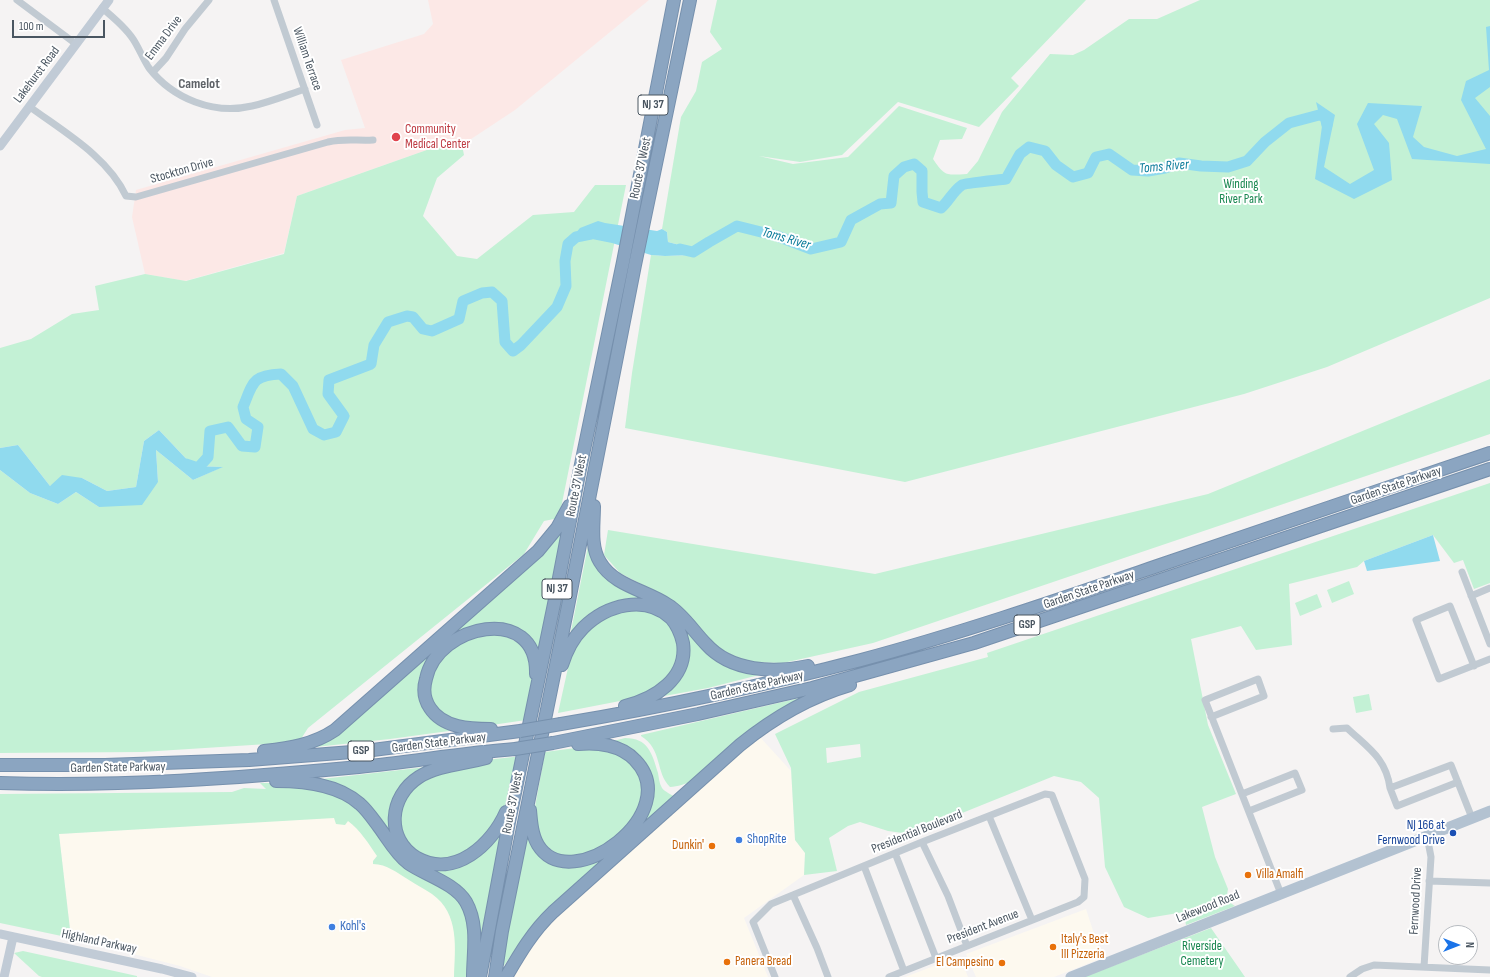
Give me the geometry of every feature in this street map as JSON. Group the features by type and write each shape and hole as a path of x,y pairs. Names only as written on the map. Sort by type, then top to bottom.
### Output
{"highway":[{"name":"Route 37 West","path":"640,211 674,0"},
{"name":"Route 37 West","path":"480,977 579,474 640,211 681,45 690,0"},
{"path":"681,45 697,0"},
{"name":"Route 37 West","path":"495,977 502,931 593,476 629,263"},
{"name":"Garden State Parkway","path":"0,765 105,765 249,760 365,751 520,731 647,709 777,681 862,659 959,631 1490,453"},
{"name":"Garden State Parkway","path":"0,783 96,783 201,780 360,767 515,749 553,743 698,714 812,688 967,645 1490,469"},
{"path":"202,761 236,754 299,746 317,740 335,730 538,551 552,535 566,512 573,498 579,474"},
{"path":"593,476 594,539 597,555 604,568 619,581 671,606 710,649 731,662 756,668 797,668 959,631"},
{"path":"552,684 578,634 591,620 607,610 639,604 649,606 668,616 674,622 679,631 683,646 682,661 675,676 661,691 636,703 597,711 561,724"},
{"path":"506,977 522,949 539,926 553,912 740,745 769,723 798,706 830,692 917,666 1061,614"},
{"path":"520,731 495,728 472,729 453,725 442,719 432,711 425,697 425,681 430,665 444,647 463,636 473,632 492,629 508,630 522,638 534,656 536,672 534,704"},
{"path":"529,796 531,825 538,845 544,852 553,858 568,862 578,862 590,858 618,841 633,828 645,808 648,794 646,778 641,768 630,755 602,744 553,743"},
{"path":"515,749 486,758 442,768 425,774 415,780 401,794 395,808 394,818 397,833 407,850 426,862 443,864 460,860 477,851 493,836 501,824 516,789"},
{"path":"201,780 288,781 310,783 335,789 359,802 397,851 407,861 451,888 464,899 470,912 474,929 473,977"}],"main road":[{"name":"Lakewood Road","path":"1070,977 1490,811"}],"street":[{"path":"17,0 76,44"},
{"name":"Lakehurst Road","path":"0,146 30,108 109,0"},
{"name":"Emma Drive","path":"153,72 166,58 186,28 209,0"},
{"name":"William Terrace","path":"274,0 317,125"},
{"path":"102,8 130,36 153,72 165,84 182,96 201,104 232,109 251,106 304,89"},
{"name":"Stockton Drive","path":"30,108 75,140 94,156 115,178 126,196 136,197 328,142 350,139 373,140"},
{"path":"1462,572 1490,644"},
{"path":"1471,596 1490,588"},
{"path":"1474,666 1450,606 1416,620 1439,680 1474,666 1490,659"},
{"path":"1212,717 1264,696 1258,679 1205,700 1281,894"},
{"path":"1333,730 1347,728 1377,756 1385,767 1390,788 1397,806 1458,782"},
{"path":"1390,788 1451,765 1472,818"},
{"path":"1242,794 1295,773 1302,790 1249,811"},
{"name":"Presidential Boulevard","path":"775,977 753,922 772,904 922,842 1045,794 1052,795 1085,879 1084,897"},
{"path":"989,816 1032,920"},
{"name":"Fernwood Drive","path":"1424,967 1431,857 1427,836"},
{"path":"922,842 948,896 967,946"},
{"path":"895,853 936,958"},
{"path":"864,866 904,971"},
{"path":"1429,881 1490,883"},
{"path":"793,895 817,948 828,977"},
{"name":"President Avenue","path":"889,977 1078,902 1084,897"},
{"name":"Highland Parkway","path":"0,934 162,969 192,977"},
{"path":"4,977 13,937"},
{"path":"1350,977 1362,968 1374,965 1490,970"}],"shaded area":[{"name":"Community Medical Center","path":"428,0 649,0 515,110 462,145 438,146 297,196 284,253 185,281 145,274 132,217 136,190 345,130 365,128 341,60 424,34 433,24"},
{"path":"759,736 791,771 795,840 805,853 804,875 744,918 768,977 509,977 542,928"},
{"path":"353,812 457,906 465,977 212,977 180,966 71,938 59,834 321,818"},
{"path":"1086,909 1102,958 1054,977 976,977 966,954"},
{"path":"960,956 968,977 905,977"}],"green space":[{"name":"Winding River Park","path":"717,0 1086,0 1011,78 1019,86 979,127 898,102 842,155 800,162 759,156 793,164 848,157 899,106 967,128 962,139 940,140 933,159 944,172 955,175 967,174 978,161 1002,112 1050,54 1073,55 1084,50 1129,19 1157,19 1200,0 1490,0 1490,298 1327,367 1244,394 905,482 625,428 632,373 651,255 692,255 695,249 668,242 667,232 662,229 681,117 696,91 702,62 722,49 710,32"},
{"path":"462,145 464,155 437,178 423,216 457,256 477,259 533,215 574,212 595,185 626,185 559,518 544,521 524,554 308,728 299,742 142,752 0,753 0,470 30,493 58,504 76,492 99,507 158,482 156,450 193,480 222,467 193,466 159,430 144,441 136,487 107,491 82,478 50,486 18,445 0,448 0,348 31,339 72,314 99,310 95,286 145,274 186,281 284,254 297,196 438,146"},
{"path":"1490,379 1490,434 873,643 783,663 748,662 717,648 677,603 620,573 604,555 608,530 875,574 1208,494"},
{"path":"1490,483 1490,583 1474,589 1463,560 1454,563 1433,535 1364,561 1357,567 1289,584 1292,645 1256,650 1241,626 1191,639 1208,725 1236,794 1202,807 1215,857 1228,889 1226,900 1235,906 1186,925 1184,912 1148,918 1124,907 1105,867 1099,798 1081,782 1054,776 910,834 888,831 860,822 848,826 829,838 837,871 804,875 805,853 795,840 791,768 775,734 859,692 988,657 987,653","holes":["860,744 861,757 827,763 826,748"]},
{"path":"562,531 538,659 526,637 468,629 421,683 449,731 306,748 548,548"},
{"path":"590,536 594,555 665,607 707,651 763,674 708,688 659,697 674,683 684,633 639,601 570,636"},
{"path":"1349,581 1354,594 1332,603 1327,590"},
{"path":"1317,594 1322,607 1300,616 1295,603"},
{"path":"636,608 654,612 670,623 677,638 679,654 674,669 662,684 645,695 558,713 572,650 596,621 614,613"},
{"path":"497,632 525,646 533,679 526,720 485,726 446,718 434,706 429,692 431,672 455,644"},
{"path":"1369,694 1372,710 1356,713 1353,697"},
{"path":"804,697 693,782 679,786 670,787 665,781 653,748 641,736 641,735"},
{"path":"625,738 639,741 648,748 654,759 662,788 675,797 519,944 503,967 505,943 529,831 550,861 616,847 652,787 613,741"},
{"path":"583,747 604,748 632,762 644,788 638,814 615,839 581,857 561,857 542,843 533,818 545,752"},
{"path":"516,757 509,796 502,813 479,845 448,859 425,858 407,844 403,837 398,816 406,794 431,775 486,760"},
{"path":"435,766 405,784 394,834 439,867 502,832 478,950 474,913 412,861 371,810 322,779"},
{"path":"260,783 283,783 341,795 452,892 468,915 470,977 454,977 454,932 452,921 441,902 432,894 392,869 378,864 373,864 373,861 377,856 361,833 348,821 345,825 336,824 334,818 59,834 71,938 0,923 0,794 232,792 244,788 266,789"},
{"name":"Riverside Cemetery","path":"1211,928 1245,977 1084,977"},
{"path":"23,951 137,977 42,977 14,953"}],"water":[{"path":"1490,26 1490,87 1475,98 1490,116 1490,164 1412,159 1397,119 1383,115 1374,124 1389,143 1392,180 1354,199 1315,179 1322,126 1316,102 1335,115 1324,167 1350,184 1374,170 1357,124 1368,103 1422,106 1413,137 1424,147 1457,156 1486,149 1461,100 1466,81 1489,70 1486,27"},
{"path":"598,221 657,231 662,229 667,232 668,242 695,249 692,255 651,255 612,243 592,239 579,241 574,235 580,228"},
{"path":"159,430 193,466 223,467 193,480 156,450 158,482 142,505 99,507 76,492 58,504 30,493 0,470 0,448 18,445 50,486 62,475 82,478 107,491 136,487 144,441"},
{"path":"1433,535 1440,561 1367,571 1364,561"}],"waterway":[{"name":"Toms River","path":"680,249 693,252 737,226 777,236 811,249 841,242 851,220 880,204 891,203 894,176 904,167 914,164 922,171 923,202 941,208 956,190 964,184 1006,179 1020,154 1029,147 1045,151 1056,165 1073,177 1088,173 1096,157 1109,154 1132,170 1148,171 1165,168 1179,163 1201,166 1228,167 1247,161 1265,142 1289,123 1319,115 1325,116 1327,125"},
{"name":"Toms River","path":"186,464 198,468 208,457 210,431 228,427 242,446 255,447 258,427 246,419 243,407 252,386 264,376 281,374 293,386 313,429 324,435 336,432 344,416 328,394 329,380 371,364 374,345 388,322 407,316 413,317 423,329 432,331 459,319 463,301 482,293 492,292 502,301 505,342 513,351 521,345 557,307 566,286 565,261 568,244 576,237 591,234"}],"place":[{"name":"Community Medical Center","path":"396,137"},
{"name":"NJ 166 at Fernwood Drive","path":"1453,833"},
{"name":"ShopRite","path":"739,840"},
{"name":"Dunkin'","path":"712,846"},
{"name":"Villa Amalfi","path":"1248,875"},
{"name":"Kohl's","path":"332,927"},
{"name":"Italy's Best III Pizzeria","path":"1053,947"},
{"name":"Panera Bread","path":"727,962"},
{"name":"El Campesino","path":"1002,963"}],"district":[{"name":"Camelot","path":"199,84"}]}
